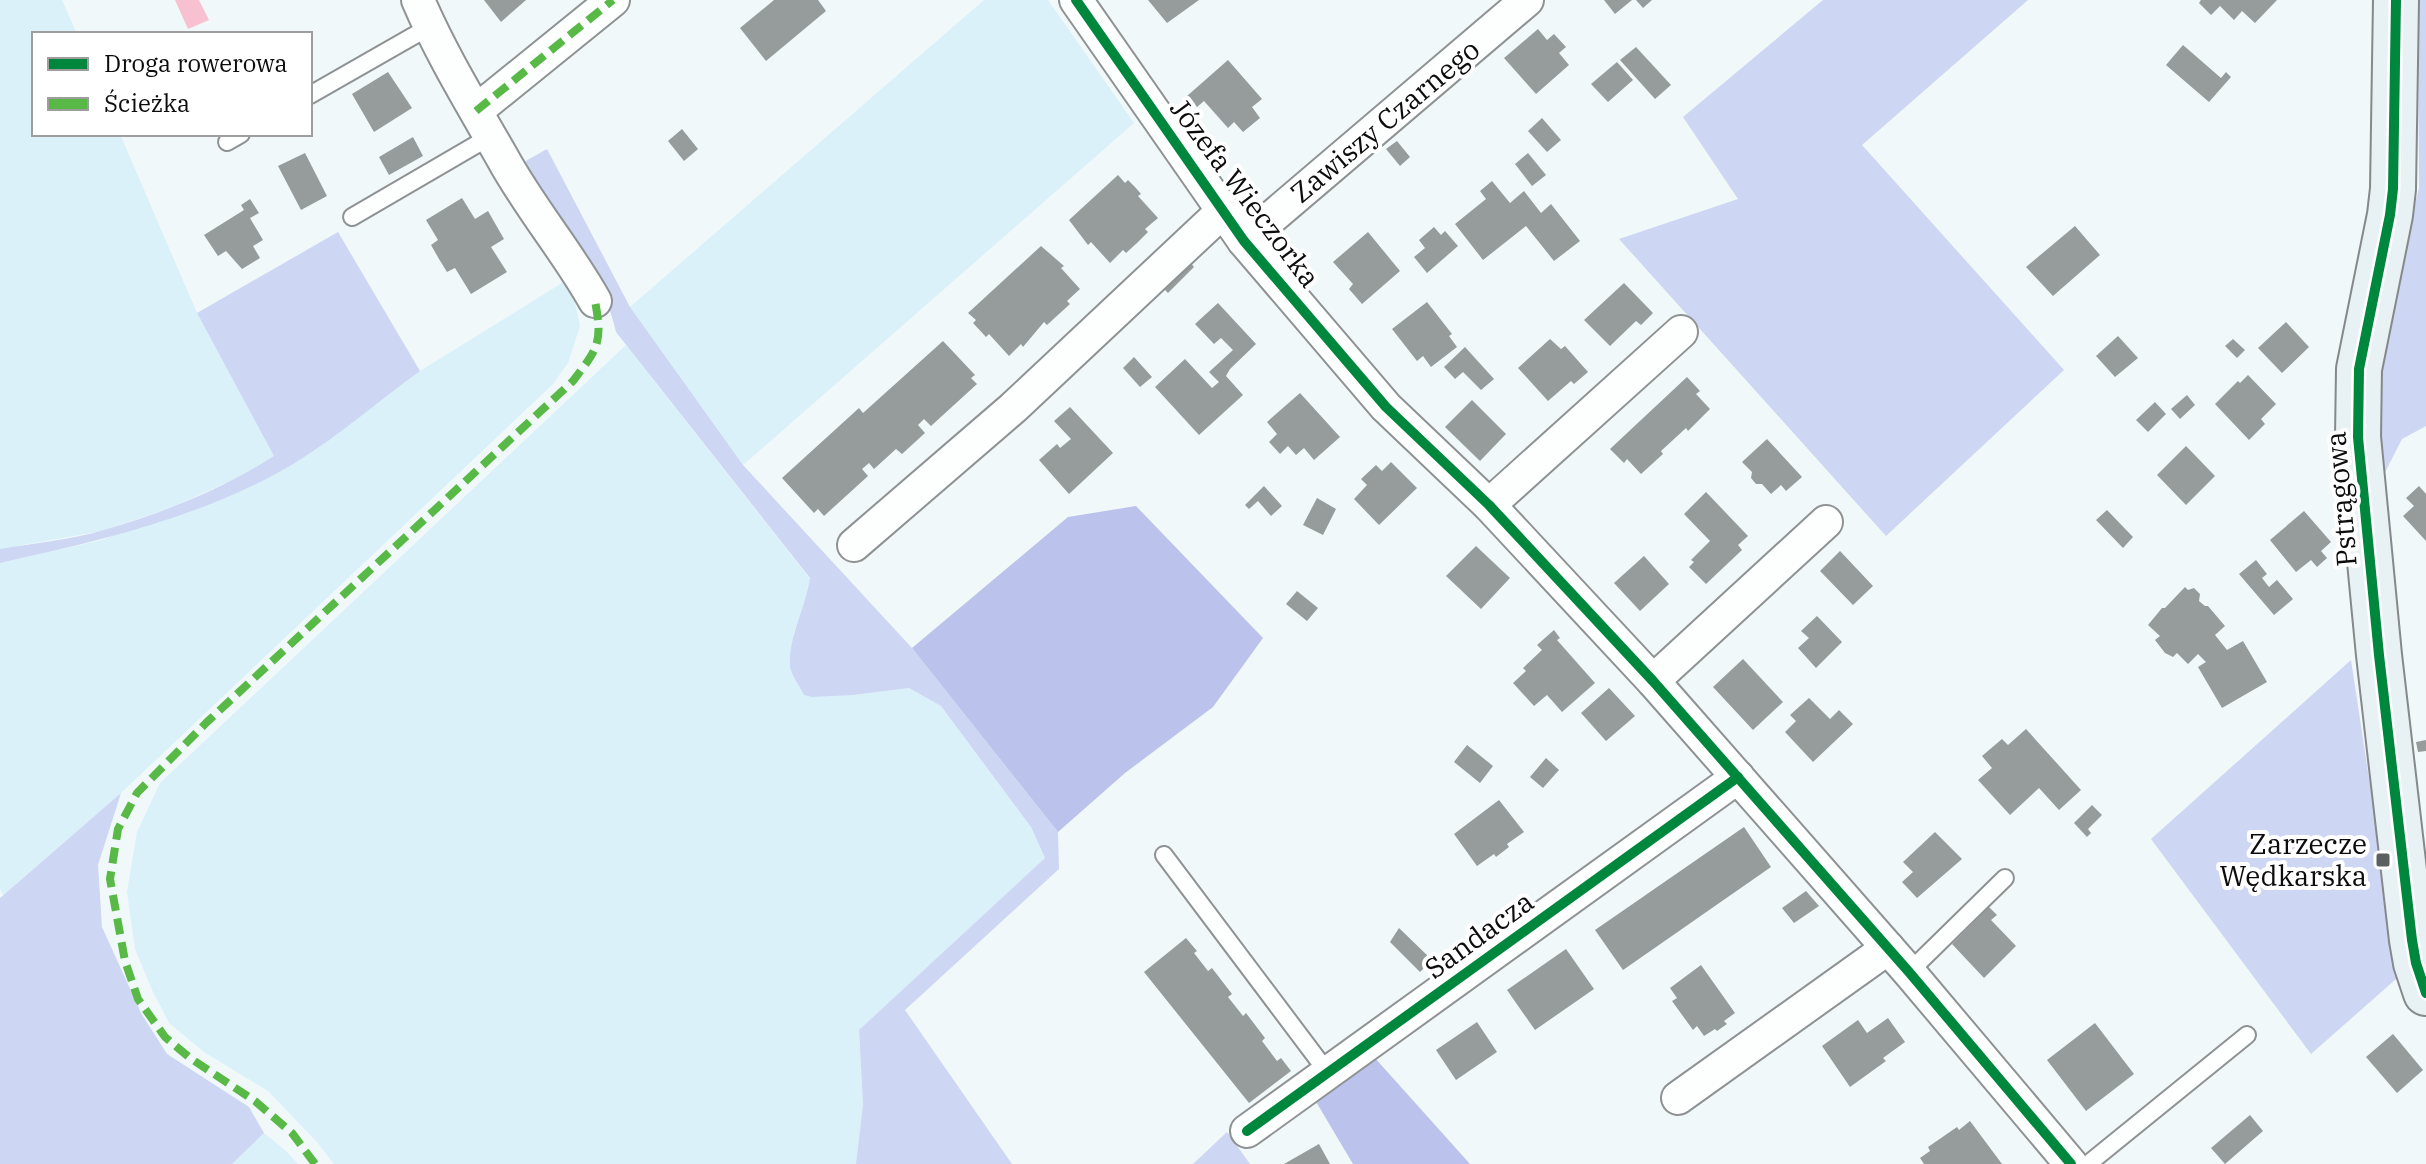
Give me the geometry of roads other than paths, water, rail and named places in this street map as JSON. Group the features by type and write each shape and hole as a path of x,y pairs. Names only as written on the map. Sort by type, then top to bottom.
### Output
{"street":[{"path":"484,123 613,0"},
{"name":"Józefa Wieczorka","path":"1076,0 1244,241 1386,407 1489,505"},
{"name":"Zawiszy Czarnego","path":"1244,241 1527,0"},
{"name":"Pstrągowa","path":"2396,0 2393,189 2359,369 2358,437 2412,940 2426,993"},
{"path":"424,13 502,158 595,301"},
{"path":"854,545 1013,408 1223,211"},
{"path":"1681,332 1489,505 1738,777 1899,960 2071,1164"},
{"path":"1653,681 1826,522"},
{"name":"Sandacza","path":"1247,1131 1738,777"},
{"path":"1678,1098 1899,960"}],"lane":[{"path":"312,94 424,13"},
{"path":"352,217 484,123"},
{"path":"1164,855 1328,1073"},
{"path":"1899,960 2005,878"},
{"path":"2088,1164 2247,1035"}],"place":[{"name":"Zarzecze Wędkarska","path":"2383,860"}]}
